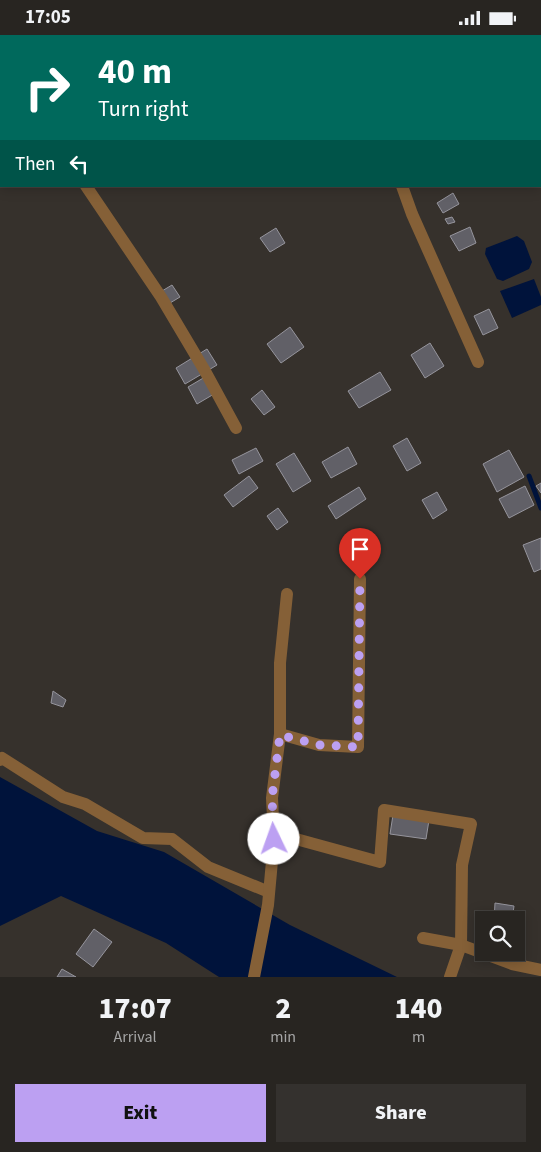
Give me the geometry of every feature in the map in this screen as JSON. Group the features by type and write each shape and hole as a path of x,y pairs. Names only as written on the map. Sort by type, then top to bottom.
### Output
{"street":[{"path":"87,187 161,297 236,428"},
{"path":"402,187 412,214 478,362"},
{"path":"280,735 320,745 358,747 360,579"},
{"path":"254,977 268,898 274,833 272,798 280,735 280,663 287,594"},
{"path":"0,760 2,758 63,797 85,804 143,838 172,839 208,867 268,898"},
{"path":"274,833 380,862 384,810 471,824 462,865 461,945 450,977"},
{"path":"423,938 461,945 512,964 541,970"}],"water":[{"path":"517,236 524,241 532,262 529,269 503,281 497,279 485,254 486,248"},
{"path":"534,279 541,297 541,305 512,318 500,291"},
{"path":"0,777 97,831 164,852 290,925 397,977 219,977 166,943 61,896 0,926"}],"building":[{"path":"453,193 459,204 443,213 437,203"},
{"path":"452,217 455,222 448,224 445,219"},
{"path":"470,227 476,243 459,251 450,236"},
{"path":"276,228 285,243 270,252 260,238"},
{"path":"172,285 180,297 170,303 162,291"},
{"path":"489,309 498,328 483,335 474,316"},
{"path":"290,327 304,347 281,363 267,344"},
{"path":"430,343 444,366 425,378 411,355"},
{"path":"207,349 217,365 185,384 176,368"},
{"path":"380,372 391,390 359,408 348,391"},
{"path":"205,377 214,394 197,404 188,387"},
{"path":"262,390 275,407 264,415 251,399"},
{"path":"407,438 421,463 407,471 393,446"},
{"path":"348,447 357,464 331,478 322,462"},
{"path":"256,448 263,461 239,474 232,460"},
{"path":"509,450 524,477 497,492 483,464"},
{"path":"294,453 311,481 293,492 276,464"},
{"path":"249,476 258,488 233,507 224,495"},
{"path":"541,483 541,493 536,486"},
{"path":"525,486 534,505 509,518 499,499"},
{"path":"359,487 366,499 336,519 328,506"},
{"path":"437,492 447,510 433,519 422,500"},
{"path":"278,508 288,522 277,530 267,516"},
{"path":"541,538 541,569 534,572 523,545"},
{"path":"53,691 66,700 63,707 51,703"},
{"path":"393,815 429,820 426,839 390,834"},
{"path":"495,903 514,906 513,911 495,911"},
{"path":"94,929 112,942 93,967 76,954"},
{"path":"62,969 76,977 57,977"}],"waterway":[{"path":"529,476 541,508"}],"route":[{"path":"274,839 272,798 280,735 320,745 358,747 360,579"}]}
